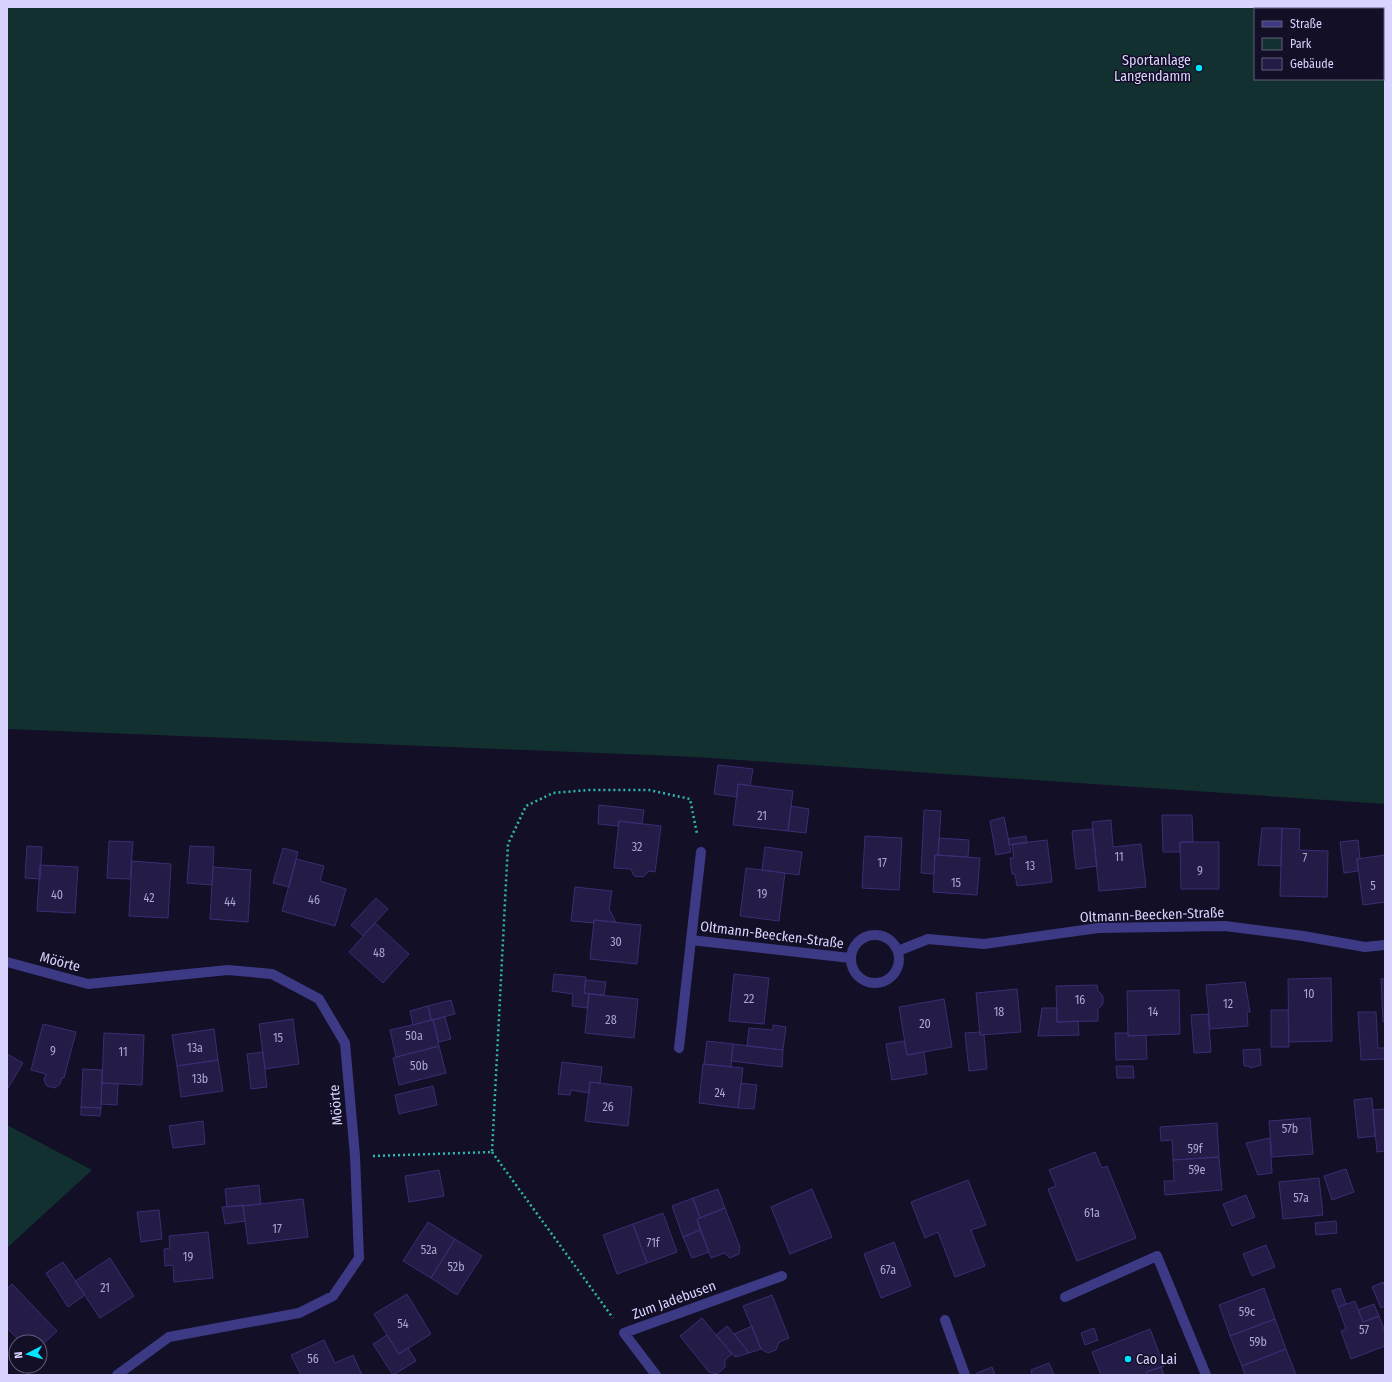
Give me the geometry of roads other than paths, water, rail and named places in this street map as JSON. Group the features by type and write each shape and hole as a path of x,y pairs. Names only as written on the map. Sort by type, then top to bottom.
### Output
{"street":[{"name":"Oltmann-Beecken-Straße","path":"679,1048 701,852"},
{"name":"Oltmann-Beecken-Straße","path":"898,951 928,938 984,944 1098,928 1225,926 1303,936 1365,947 1385,945"},
{"name":"Oltmann-Beecken-Straße","path":"871,935 885,937 892,943 898,951 899,960 897,969 891,977 883,982 874,984 864,981 857,976 852,968 850,958 852,949 858,941 871,935"},
{"name":"Oltmann-Beecken-Straße","path":"691,940 850,958"},
{"name":"Möörte","path":"7,962 88,984 228,970 272,974 319,998 345,1043 355,1156 359,1258 333,1296 299,1313 169,1337 118,1375"},
{"path":"1065,1297 1157,1256 1206,1375"},
{"name":"Zum Jadebusen","path":"656,1375 624,1333 782,1276"},
{"path":"945,1320 965,1375"}],"place":[{"name":"Sportanlage Langendamm","path":"1199,68"},
{"name":"Cao Lai","path":"1128,1359"}]}
